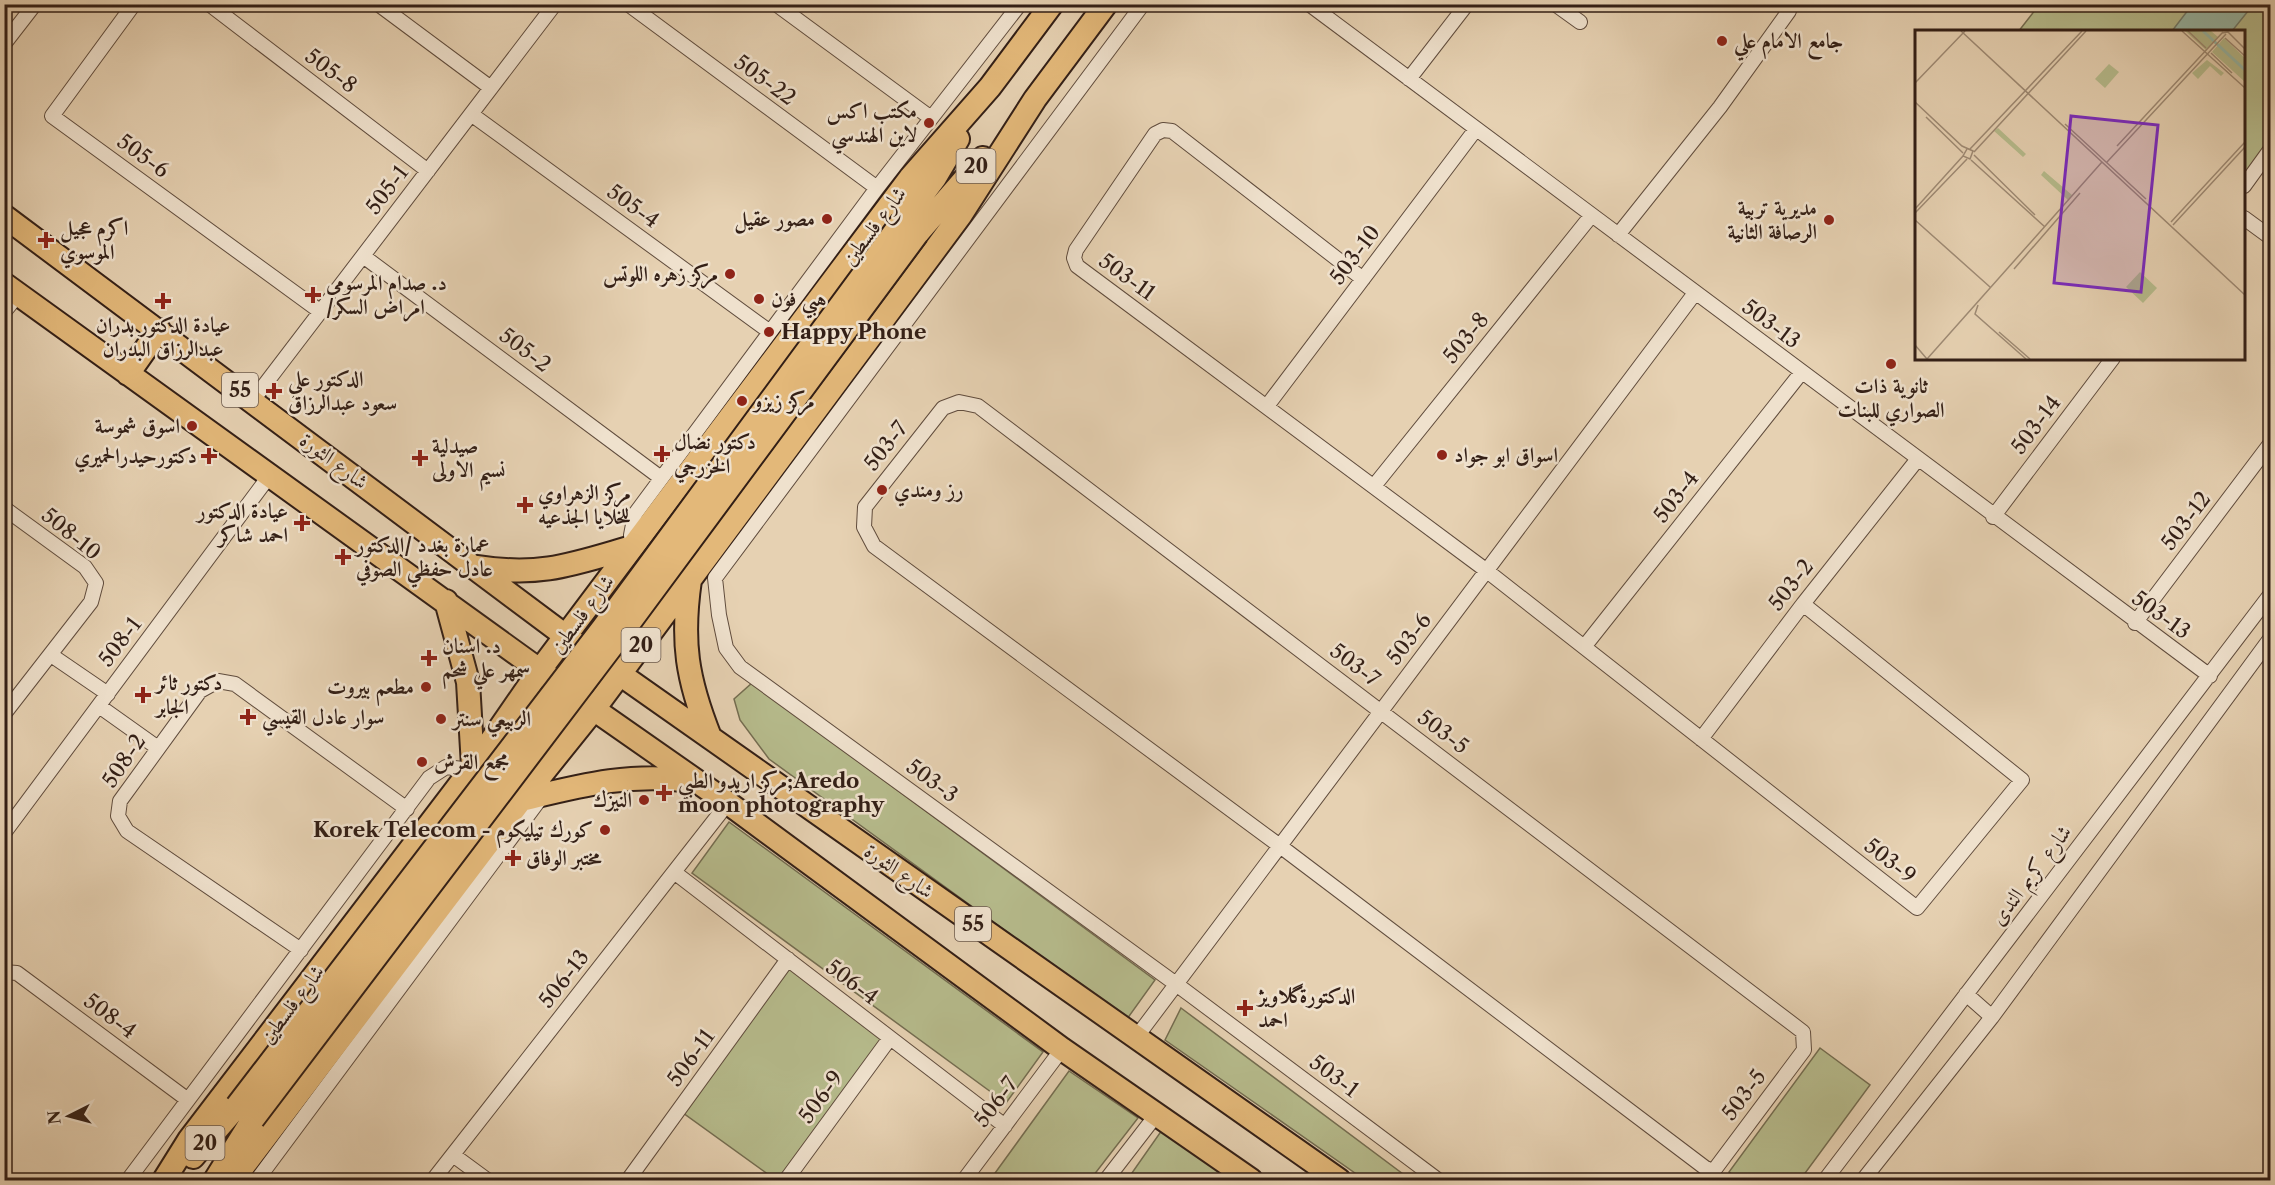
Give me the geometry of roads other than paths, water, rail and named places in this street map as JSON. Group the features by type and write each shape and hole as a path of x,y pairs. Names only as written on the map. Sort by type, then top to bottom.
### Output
{"main road":[{"name":"شارع فلسطين","path":"164,1180 189,1140 545,673 632,547 910,178 990,87 1052,4"},
{"name":"شارع فلسطين","path":"233,1180 532,797 587,705 613,670 690,578 960,216 1035,99 1106,4"},
{"name":"شارع فلسطين","path":"910,228 935,178 990,87"},
{"name":"شارع فلسطين","path":"173,1180 245,1112 618,638 910,228 1035,99"},
{"name":"شارع الثورة","path":"4,216 570,639"},
{"name":"55","path":"11,289 545,673"},
{"path":"128,374 159,330"},
{"path":"474,566 533,572 564,567 632,547"},
{"path":"690,578 685,617 686,660 695,699 710,737"},
{"path":"446,601 468,682 472,768"},
{"name":"شارع الثورة","path":"613,670 1135,1039 1339,1180"},
{"name":"55","path":"587,705 693,781 728,803 1062,1049 1251,1180"},
{"path":"532,797 617,780 657,776 693,781"},
{"name":"شارع فلسطين","path":"215,1180 245,1112"}],"street":[{"path":"4,44 35,4"},
{"name":"505-6","path":"134,4 52,116 321,312"},
{"name":"505-8","path":"209,4 428,171"},
{"path":"378,4 491,88"},
{"name":"505-1","path":"253,400 555,4"},
{"name":"505-22","path":"627,4 877,188"},
{"path":"776,4 931,118"},
{"path":"632,547 631,535 635,514 877,188 1020,4"},
{"name":"503-3","path":"1143,4 715,578 726,648 740,667 1176,984"},
{"name":"503-13","path":"1309,4 2135,623 2210,676"},
{"path":"1409,79 1467,4"},
{"path":"1555,4 1580,22"},
{"path":"1618,236 1720,108 1789,11 1789,4"},
{"name":"505-4","path":"471,114 770,332"},
{"name":"503-10","path":"1267,406 1476,129"},
{"name":"503-11","path":"1363,279 1172,131 1163,130 1155,134 1076,250 1074,258 1077,266 1486,571"},
{"path":"2245,185 2271,150"},
{"name":"503-8","path":"1374,486 1591,216"},
{"path":"2245,219 2271,237"},
{"name":"505-2","path":"363,256 661,478"},
{"path":"4,312 11,289"},
{"name":"503-6","path":"1135,1039 1695,293"},
{"name":"503-14","path":"1993,517 2111,360"},
{"name":"503-4","path":"1584,647 1801,373"},
{"name":"503-7","path":"1280,846 874,546 864,527 865,507 943,408 959,402 978,406 1381,711"},
{"name":"503-12","path":"2135,623 2271,444"},
{"name":"503-2","path":"1701,739 1803,604 1917,460"},
{"name":"508-1","path":"4,833 270,475"},
{"name":"508-10","path":"4,508 85,567 96,583 91,602 4,714"},
{"name":"503-9","path":"1486,571 1917,908 2022,780 1803,604"},
{"name":"شارع كريم الندى","path":"1825,1180 2271,595"},
{"path":"1863,1180 1992,1017 2271,639"},
{"path":"51,655 108,694"},
{"name":"508-2","path":"301,950 127,831 118,816 120,801 200,691 218,681 235,684 407,809"},
{"path":"99,706 158,748"},
{"name":"503-5","path":"1280,846 1708,1170 1715,1169 1803,1050 1803,1032 1381,711"},
{"path":"128,1180 429,778 440,769 472,768"},
{"path":"257,1180 532,797"},
{"name":"506-13","path":"433,1180 728,803"},
{"name":"506-4","path":"674,872 1005,1126"},
{"name":"506-11","path":"628,1180 788,960"},
{"name":"508-4","path":"4,972 17,973 188,1100"},
{"name":"503-1","path":"1176,984 1437,1180"},
{"path":"1966,994 1992,1017"},
{"name":"506-9","path":"786,1180 890,1038"},
{"name":"506-7","path":"964,1180 1062,1049"},
{"path":"1106,1180 1157,1114"},
{"path":"453,1155 487,1180"}],"place":[{"name":"جامع الامام علي","path":"1722,41"},
{"name":"مكتب اكس لاين الهندسي","path":"929,123"},
{"name":"مصور عقيل","path":"827,219"},
{"name":"مديرية تربية الرصافة الثانية","path":"1829,220"},
{"name":"اكرم عجيل الموسوي","path":"46,240"},
{"name":"مركز زهره اللوتس","path":"730,274"},
{"name":"د. صدام المرسومي /امراض السكر","path":"313,295"},
{"name":"هبي فون","path":"759,299"},
{"name":"عيادة الدكتور بدران عبدالرزاق البدران","path":"163,301"},
{"name":"Happy Phone","path":"769,332"},
{"name":"ثانوية ذات الصواري للبنات","path":"1891,364"},
{"name":"الدكتور علي سعود عبدالرزاق","path":"274,391"},
{"name":"مركز زيزو","path":"742,401"},
{"name":"اسوق شموسة","path":"192,426"},
{"name":"دكتور نضال الخزرجي","path":"662,454"},
{"name":"اسواق ابو جواد","path":"1442,455"},
{"name":"دكتورحيدرالحميري","path":"209,456"},
{"name":"صيدلية نسيم الاولى","path":"420,458"},
{"name":"رز ومندي","path":"882,490"},
{"name":"مركز الزهراوي للخلايا الجذعيه","path":"525,505"},
{"name":"عيادة الدكتور احمد شاكر","path":"302,523"},
{"name":"عمارة بغدد /الدكتور عادل حفظي الصوفي","path":"343,557"},
{"name":"د. اسنان سمهر علي شحم","path":"429,658"},
{"name":"مطعم بيروت","path":"426,687"},
{"name":"دكتور ثائر الجابر","path":"143,695"},
{"name":"سوار عادل القيسي","path":"248,717"},
{"name":"الربيعي سنتر","path":"441,719"},
{"name":"مجمع القرش","path":"422,762"},
{"name":"مركز اريدو الطبي;Aredo moon photography","path":"664,793"},
{"name":"النيزك","path":"644,800"},
{"name":"Korek Telecom - كورك تيليكوم","path":"605,830"},
{"name":"مختبر الوفاق","path":"513,858"},
{"name":"الدكتورةگلاويژ احمد","path":"1245,1008"}]}
